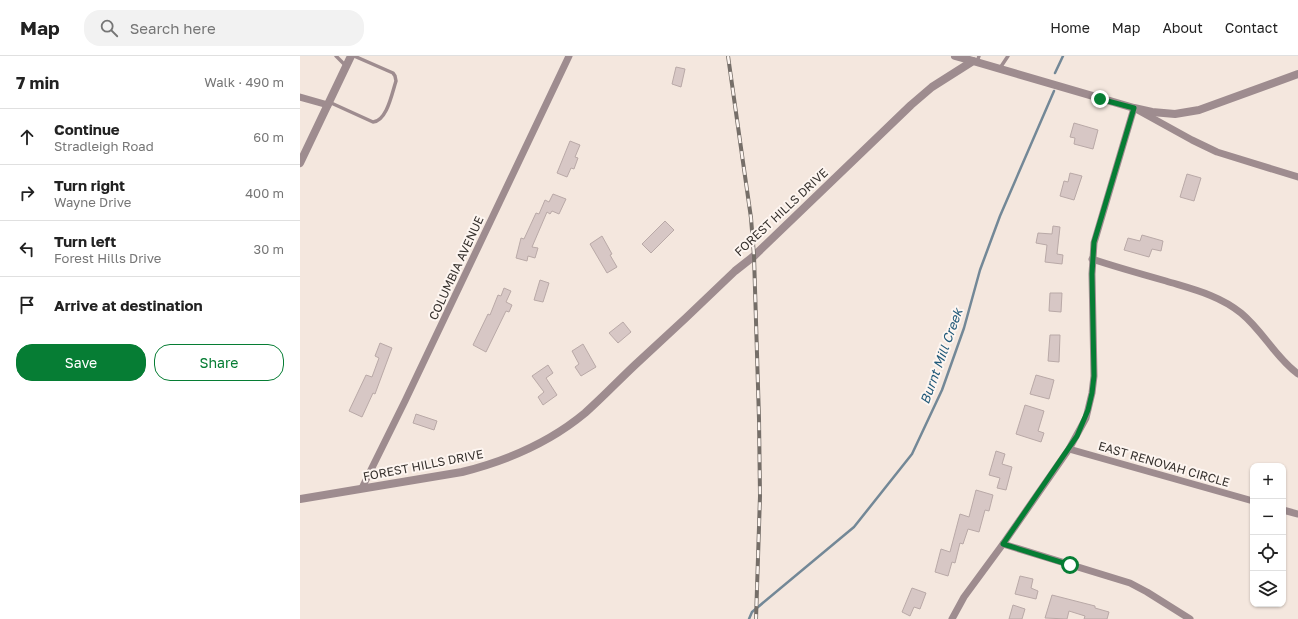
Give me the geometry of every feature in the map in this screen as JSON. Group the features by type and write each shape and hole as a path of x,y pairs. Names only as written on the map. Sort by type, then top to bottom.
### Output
{"street":[{"path":"300,163 352,56"},
{"name":"COLUMBIA AVENUE","path":"362,488 569,56"},
{"path":"955,56 976,59 1000,68 1134,108 1152,112 1175,114 1199,110 1298,74"},
{"name":"FOREST HILLS DRIVE","path":"300,499 479,468 533,447 569,425 594,405 735,271 754,256 911,105 932,88 976,59"},
{"path":"300,97 328,103"},
{"path":"1134,108 1217,152 1298,177"},
{"path":"952,619 964,597 1070,449 1086,418 1092,393 1094,363 1092,259 1094,242 1134,108"},
{"path":"1092,259 1222,300 1241,313 1283,361 1298,374"},
{"name":"EAST RENOVAH CIRCLE","path":"1070,449 1250,500"},
{"path":"1286,511 1298,514"},
{"path":"1003,544 1130,584 1148,592 1190,619"}],"lane":[{"path":"336,56 346,66"},
{"path":"328,103 373,122 376,122 381,118 386,111 396,81 395,76 393,73 352,56"},
{"path":"1000,68 1008,56"}],"building":[{"path":"676,67 685,69 681,87 672,84"},
{"path":"1074,123 1098,130 1093,149 1074,144 1075,138 1070,137"},
{"path":"570,141 580,145 575,157 578,158 574,169 571,168 567,177 557,173"},
{"path":"1070,173 1082,176 1074,200 1060,196 1064,181 1068,182"},
{"path":"1187,174 1201,178 1194,201 1180,197"},
{"path":"553,194 566,199 559,214 552,211 550,214 547,212 532,247 538,248 535,258 528,256 527,261 516,258 521,238 524,239 536,213 539,214 545,200 549,202"},
{"path":"665,221 674,230 651,253 642,244"},
{"path":"1053,226 1060,227 1057,254 1063,255 1062,264 1045,262 1047,245 1036,243 1038,233 1052,234"},
{"path":"1142,235 1163,241 1161,251 1152,249 1149,257 1124,250 1128,238 1140,241"},
{"path":"602,236 617,267 607,273 590,244"},
{"path":"540,280 549,283 543,302 534,300"},
{"path":"504,288 511,291 506,302 512,305 509,312 506,311 486,352 473,345 488,314 490,315 498,295 501,296"},
{"path":"1050,293 1062,293 1061,312 1049,311"},
{"path":"623,322 631,332 618,343 609,333"},
{"path":"1050,335 1060,335 1059,362 1048,361"},
{"path":"380,343 392,348 375,394 373,393 362,417 349,411 366,375 372,377 379,358 375,356"},
{"path":"583,344 596,367 581,376 575,367 579,364 572,351"},
{"path":"548,365 553,373 546,378 557,395 543,405 538,397 544,392 532,376"},
{"path":"1036,375 1054,380 1049,399 1030,394"},
{"path":"1025,405 1044,411 1038,431 1044,433 1041,442 1016,434"},
{"path":"416,414 437,421 434,430 413,423"},
{"path":"996,451 1005,454 1002,464 1012,467 1006,490 997,488 1000,478 989,475"},
{"path":"976,490 993,495 989,511 985,510 979,532 968,529 963,544 960,543 955,563 952,562 948,576 935,572 941,549 950,552 960,514 969,517"},
{"path":"1020,576 1033,579 1031,588 1038,591 1036,599 1015,594"},
{"path":"912,588 926,593 920,609 914,607 910,616 902,612"},
{"path":"1052,595 1095,606 1095,608 1109,612 1107,619 1084,619 1085,616 1069,611 1067,619 1045,618"},
{"path":"1013,605 1025,609 1022,619 1009,619"}],"waterway":[{"name":"Burnt Mill Creek","path":"1055,73 1063,56"},
{"name":"Burnt Mill Creek","path":"749,619 752,612 854,527 912,454 942,390 964,328 980,270 1000,216 1054,91"}],"railway":[{"path":"728,56 751,218 754,256 760,496 756,619"}],"route":[{"path":"1070,565 1003,544 1070,449 1086,418 1092,393 1094,376 1092,274 1094,242 1134,108 1100,99"}]}
